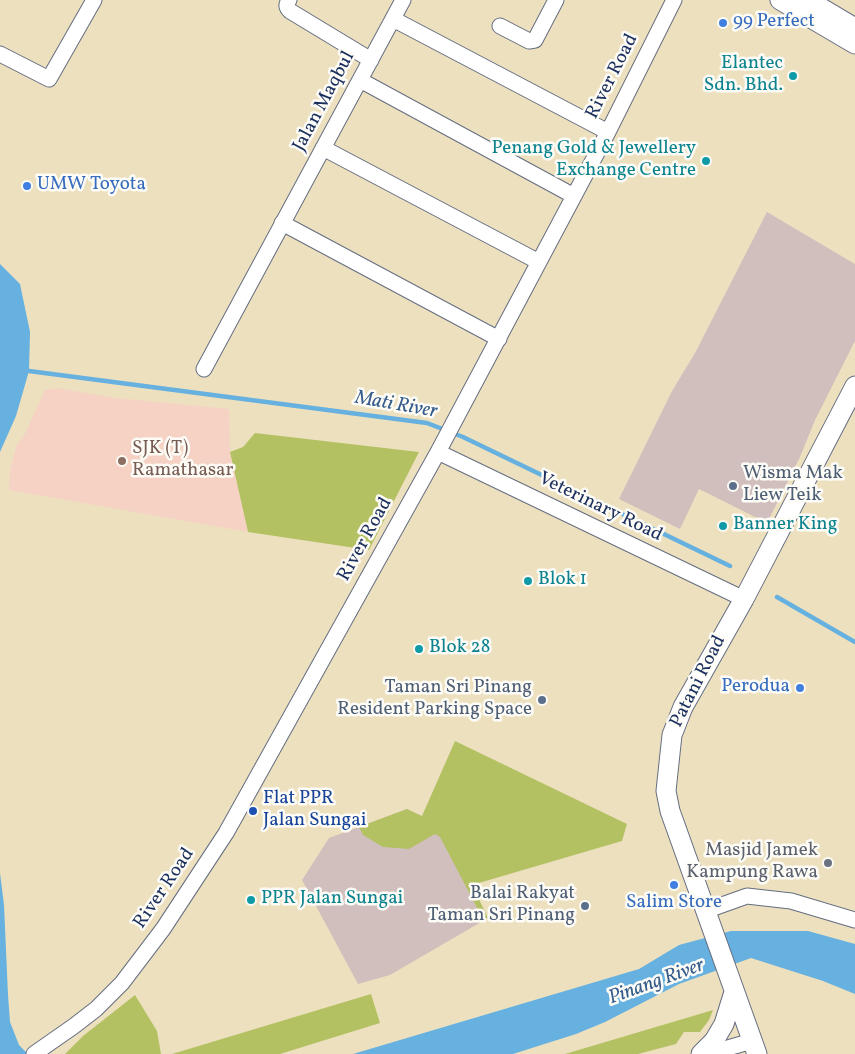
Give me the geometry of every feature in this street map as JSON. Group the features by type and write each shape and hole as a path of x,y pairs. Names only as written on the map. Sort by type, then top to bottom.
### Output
{"main road":[{"path":"780,0 855,44"},
{"path":"808,0 855,28"},
{"name":"Patani Road","path":"755,1048 670,811 666,791 672,736 683,707 697,680 744,599 855,386"},
{"path":"701,1054 714,1041 724,1024 731,984"}],"street":[{"path":"0,54 49,79 94,0"},
{"path":"289,0 287,8 290,12 371,60"},
{"name":"Jalan Maqbul","path":"204,369 403,0"},
{"path":"500,26 528,40 535,40 556,0"},
{"name":"River Road","path":"39,1051 81,1021 122,983 163,929 230,826 441,448 608,132 674,0"},
{"path":"393,19 608,132"},
{"path":"360,80 574,196"},
{"path":"323,148 539,262"},
{"path":"282,223 498,339"},
{"name":"Veterinary Road","path":"441,448 744,599"},
{"path":"707,916 747,896 791,901 855,920"},
{"path":"707,1054 755,1048"}],"shaded area":[{"path":"767,212 855,264 855,341 815,420 800,457 767,523 699,489 680,529 619,499 672,391 695,353"},
{"name":"SJK (T) Ramathasar","path":"57,388 116,398 229,409 230,452 248,532 9,490 10,470 17,444 23,438 45,390"},
{"path":"407,809 441,826 488,918 390,975 358,984 302,880 329,838"}],"green space":[{"path":"255,433 419,452 369,550 248,532 230,452 243,447"},
{"path":"455,741 627,824 622,841 472,885 488,918 484,921 440,837 435,834 409,849 383,847 363,835 359,827 407,809 422,816"},
{"path":"371,994 380,1023 280,1054 172,1054"},
{"path":"135,995 157,1031 161,1054 65,1054 83,1036"},
{"path":"713,1010 709,1020 700,1032 684,1032 676,1044 638,1054 565,1054"}],"water":[{"path":"0,264 20,284 30,332 29,371 16,416 0,452"},
{"path":"0,873 4,905 10,1022 19,1045 28,1054 0,1054"},
{"name":"Pinang River","path":"731,931 808,931 855,944 855,994 823,981 751,958 679,984 605,1022 576,1034 513,1054 353,1054 639,969 679,945"}],"waterway":[{"name":"Mati River","path":"29,371 427,423 463,437 730,566"},
{"name":"Mati River","path":"777,597 855,642"}],"place":[{"name":"99 Perfect","path":"723,23"},
{"name":"Elantec Sdn. Bhd.","path":"793,76"},
{"name":"Penang Gold & Jewellery Exchange Centre","path":"706,161"},
{"name":"UMW Toyota","path":"27,186"},
{"name":"SJK (T) Ramathasar","path":"122,461"},
{"name":"Wisma Mak Liew Teik","path":"733,486"},
{"name":"Banner King","path":"723,526"},
{"name":"Blok 1","path":"528,581"},
{"name":"Blok 28","path":"419,649"},
{"name":"Perodua","path":"800,688"},
{"name":"Taman Sri Pinang Resident Parking Space","path":"542,700"},
{"name":"Flat PPR Jalan Sungai","path":"253,811"},
{"name":"Masjid Jamek Kampung Rawa","path":"828,863"},
{"name":"Salim Store","path":"674,885"},
{"name":"PPR Jalan Sungai","path":"251,900"},
{"name":"Balai Rakyat Taman Sri Pinang","path":"585,906"}]}
